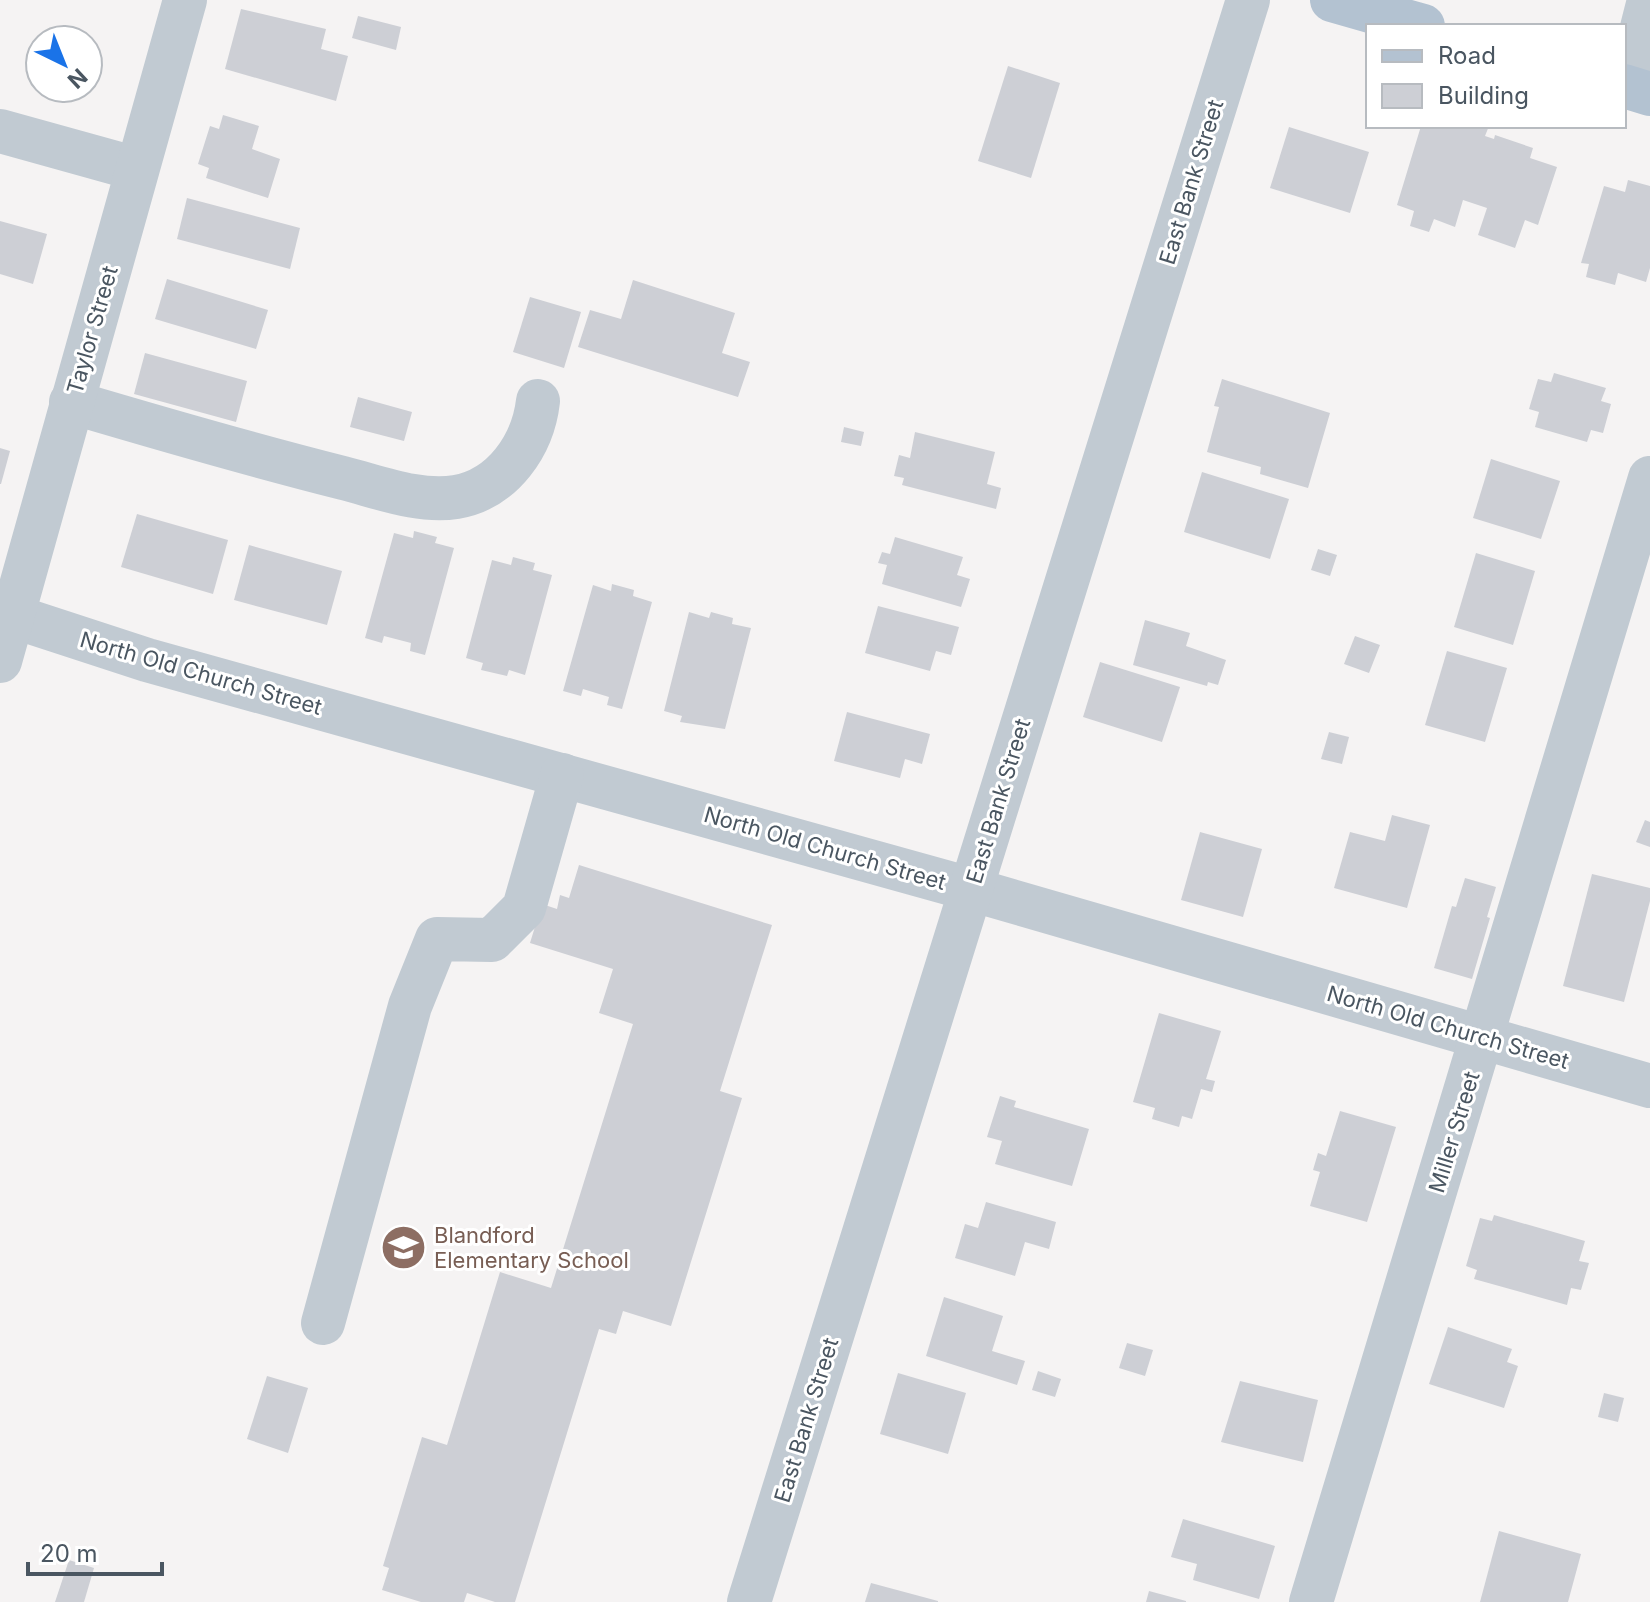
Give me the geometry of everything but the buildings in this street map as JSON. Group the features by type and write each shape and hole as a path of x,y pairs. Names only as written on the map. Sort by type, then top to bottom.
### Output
{"main road":[{"path":"1332,0 1416,24"}],"street":[{"name":"Taylor Street","path":"0,661 6,614 71,402 185,0"},
{"name":"East Bank Street","path":"749,1602 1248,0"},
{"path":"1634,89 1649,0"},
{"path":"0,131 137,169"},
{"path":"71,402 266,459 426,499 469,492 489,484 514,462 529,440 538,401"},
{"name":"Miller Street","path":"1311,1602 1650,478"},
{"name":"North Old Church Street","path":"6,614 147,660 970,889 1650,1086"},
{"path":"323,1323 410,1006 437,939 492,940 524,908 562,775"}],"place":[{"name":"Blandford Elementary School","path":"403,1248"}]}
